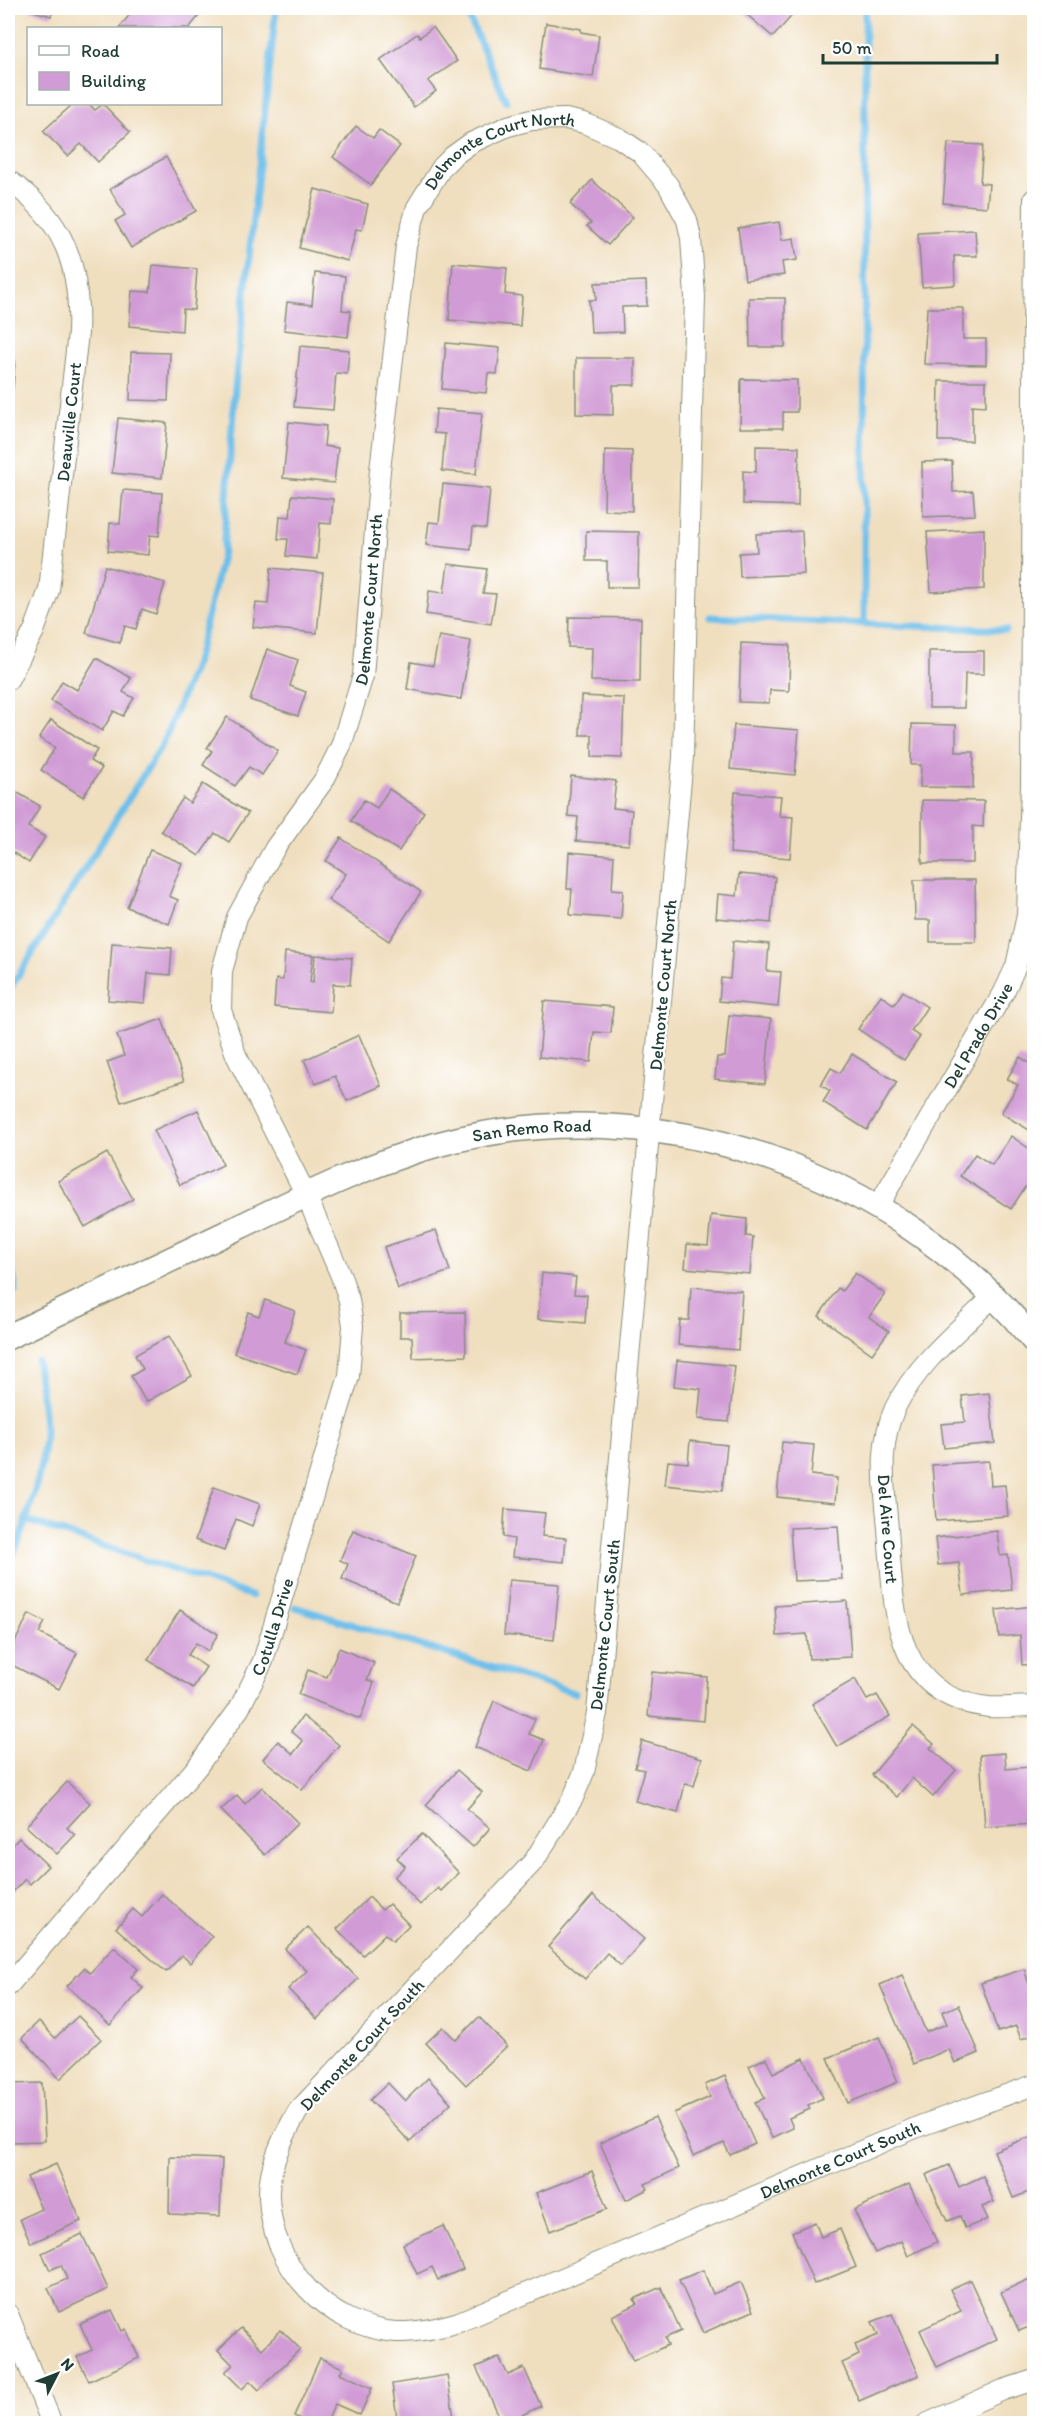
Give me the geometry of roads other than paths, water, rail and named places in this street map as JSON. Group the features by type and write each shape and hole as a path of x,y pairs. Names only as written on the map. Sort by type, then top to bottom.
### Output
{"street":[{"name":"Delmonte Court North","path":"306,1195 236,1055 221,1010 222,971 237,917 275,848 324,780 341,746 363,676 384,434 406,246 417,207 442,166 453,156 485,136 531,120 566,119 584,123 619,138 640,152 657,169 680,203 691,238 695,297 683,757 651,1131"},
{"name":"Deauville Court","path":"8,180 40,207 55,227 69,254 76,278 79,307 77,345 49,590 34,631 8,680"},
{"name":"Del Prado Drive","path":"878,1206 1004,992 1016,966 1027,915 1031,785 1035,199"},
{"name":"San Remo Road","path":"8,1337 306,1195 390,1160 470,1137 504,1131 556,1127 689,1135 774,1159 832,1182 878,1206 934,1244 994,1296 1035,1341"},
{"name":"Delmonte Court South","path":"651,1131 598,1702 592,1742 584,1772 561,1821 518,1880 298,2111 277,2153 271,2177 269,2197 279,2244 290,2266 305,2287 326,2306 345,2318 362,2325 396,2332 434,2329 459,2322 920,2126 1035,2085"},
{"name":"Cotulla Drive","path":"8,1986 197,1767 239,1709 263,1661 349,1376 352,1350 353,1326 349,1300 306,1195"},
{"name":"Del Aire Court","path":"994,1296 918,1373 894,1410 888,1427 883,1461 895,1615 903,1643 910,1657 926,1679 947,1695 968,1703 991,1707 1035,1706"},
{"path":"8,2314 52,2424"},
{"path":"926,2424 1004,2390 1035,2380"}],"waterway":[{"path":"8,992 164,742 198,656 223,552 235,387 276,8"},
{"path":"465,8 506,101"},
{"path":"864,624 865,8"},
{"path":"710,617 1006,630"},
{"path":"8,1247 16,1291"},
{"path":"8,1565 32,1502 41,1466 45,1435 37,1361"},
{"path":"25,1520 252,1596"},
{"path":"295,1607 575,1693"}]}
